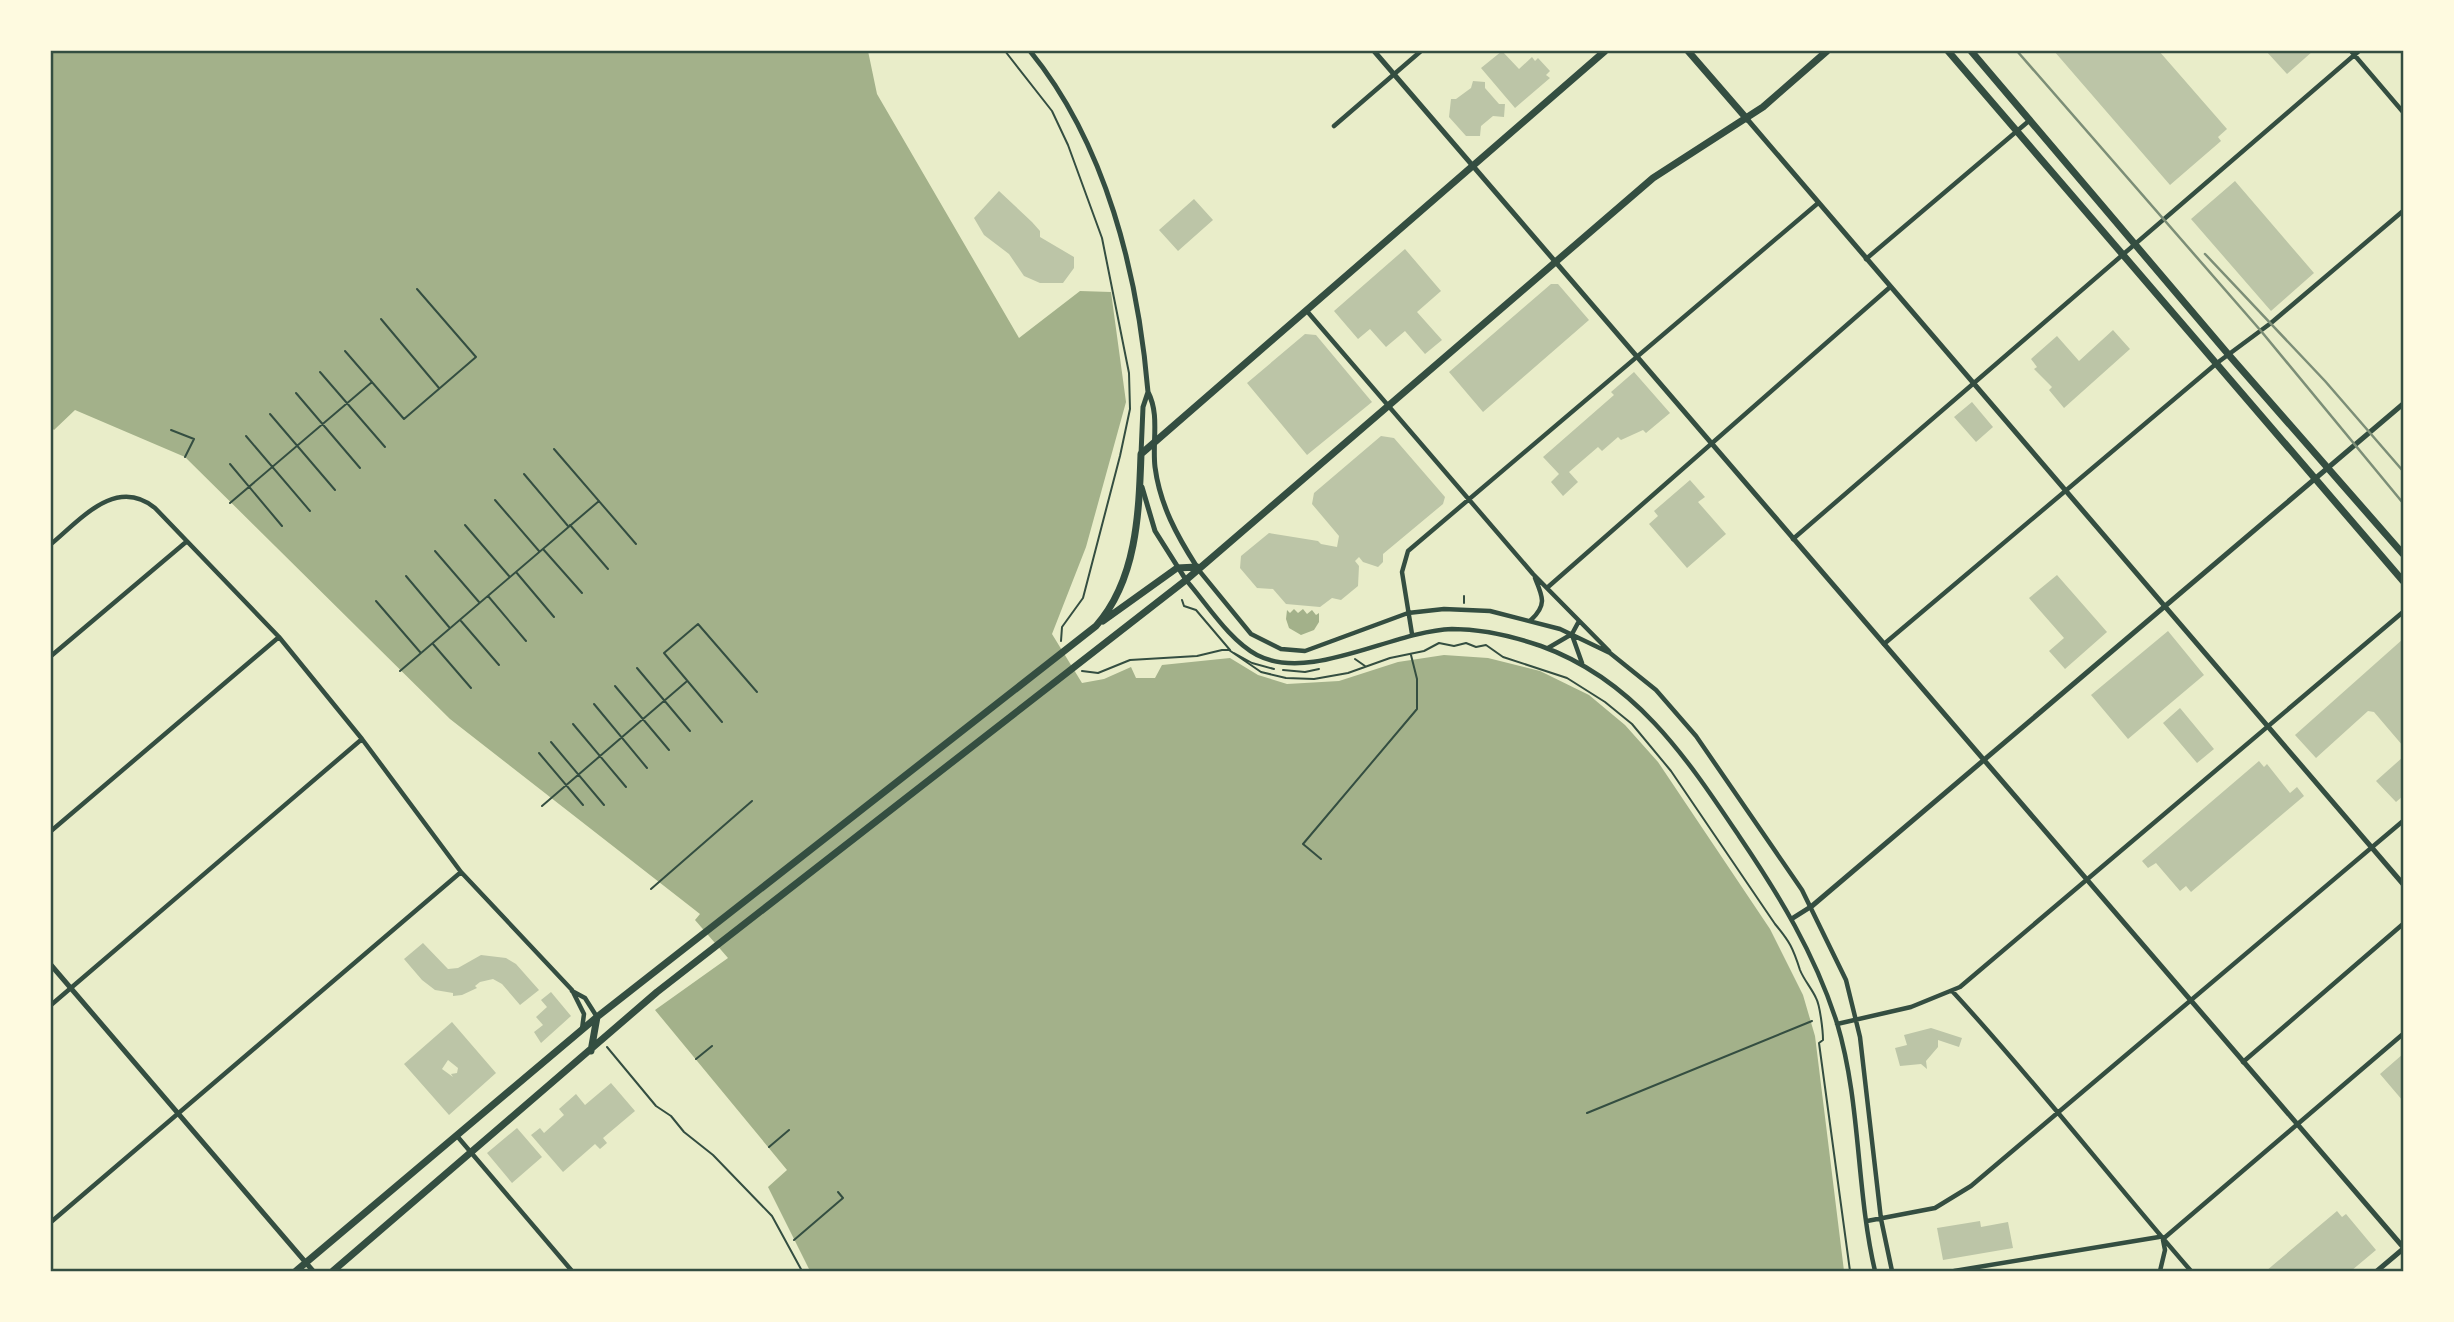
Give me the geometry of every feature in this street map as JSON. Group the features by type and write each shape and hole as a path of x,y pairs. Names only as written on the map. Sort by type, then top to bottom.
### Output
{"main road":[{"path":"1096,626 1115,600 1127,572 1140,481 1141,454 1605,51"},
{"path":"1688,51 1747,119"},
{"path":"333,1271 713,948 1186,580 1197,567 1390,406 1653,178 1747,119 1827,51"},
{"path":"1948,51 2403,581"},
{"path":"1971,51 2228,354 2329,466 2403,554"},
{"path":"296,1271 582,1029 1096,626 1177,568 1197,567"},
{"path":"591,1051 597,1017"}],"street":[{"path":"1030,51 1058,84 1075,115 1114,214 1137,316 1148,391 1155,406 1156,467 1164,503 1178,538 1197,567 1251,634 1281,649 1305,651 1408,613 1463,609 1531,621 1572,634 1610,653 1639,674 1677,712 1812,906 1846,980 1857,1020 1881,1219 1892,1271"},
{"path":"1374,51 2403,1248 2377,1271"},
{"path":"1334,126 1422,51"},
{"path":"1793,538 2354,52 2403,112"},
{"path":"1747,119 1889,288 2403,884"},
{"path":"1865,260 2030,119"},
{"path":"1412,634 1402,572 1404,557 1817,204"},
{"path":"1884,644 2217,363 2281,316 2403,211"},
{"path":"1548,587 1889,288"},
{"path":"1305,309 1533,574 1610,653"},
{"path":"1141,454 1143,407 1148,391"},
{"path":"1793,918 1812,906 2403,404"},
{"path":"1140,481 1150,520 1177,568 1245,646 1272,661 1294,664 1315,662 1412,634 1462,630 1500,634 1547,648 1583,665 1627,694 1665,732 1793,918 1837,1024 1845,1055 1875,1271"},
{"path":"51,544 111,498 125,496 144,500 198,551 279,637 362,739 461,872 572,990 585,998 597,1017"},
{"path":"51,656 186,542"},
{"path":"1531,621 1540,612 1544,599 1533,574"},
{"path":"1837,1024 1911,1007 1953,992 2403,612"},
{"path":"1547,648 1572,634 1579,621"},
{"path":"1572,634 1583,665"},
{"path":"51,831 279,637"},
{"path":"51,1005 362,739"},
{"path":"1867,1221 1905,1216 1947,1203 2060,1113 2403,821"},
{"path":"51,1222 461,872"},
{"path":"2242,1062 2403,924"},
{"path":"51,965 313,1271"},
{"path":"572,990 584,1014 582,1029"},
{"path":"1953,992 2060,1113 2115,1184 2191,1271"},
{"path":"2163,1239 2403,1034"},
{"path":"457,1135 572,1271"},
{"path":"1954,1271 2156,1236 2163,1239"},
{"path":"2160,1271 2165,1250 2163,1239"}],"path":[{"path":"1005,51 1048,105 1060,127 1107,257 1126,356 1130,400 1129,420 1110,494"},
{"path":"345,351 404,419 477,357 417,289"},
{"path":"381,320 439,388"},
{"path":"320,372 385,447"},
{"path":"230,503 373,382"},
{"path":"296,393 360,468"},
{"path":"270,414 335,490"},
{"path":"171,430 194,439 185,457"},
{"path":"246,436 310,511"},
{"path":"554,449 636,544"},
{"path":"230,464 282,526"},
{"path":"524,474 608,569"},
{"path":"495,500 539,551"},
{"path":"400,671 599,501"},
{"path":"465,525 509,577"},
{"path":"542,549 582,593"},
{"path":"435,551 480,603"},
{"path":"515,572 554,617"},
{"path":"406,576 450,628"},
{"path":"488,596 526,641"},
{"path":"1463,609 1464,596"},
{"path":"376,601 421,653"},
{"path":"460,619 499,665"},
{"path":"722,722 663,653 698,624 757,692"},
{"path":"1462,630 1462,643"},
{"path":"432,643 471,688"},
{"path":"1229,650 1261,672 1296,679 1337,676 1439,643 1454,646 1462,643 1476,647 1486,645 1503,657 1567,678 1605,702 1632,724 1671,771 1788,939 1799,958 1809,989 1817,999 1823,1041 1819,1043 1850,1271"},
{"path":"1321,859 1303,844 1418,705 1411,654"},
{"path":"637,668 690,731"},
{"path":"542,806 687,681"},
{"path":"615,686 669,750"},
{"path":"594,705 648,768"},
{"path":"573,724 626,787"},
{"path":"551,742 604,805"},
{"path":"539,753 583,805"},
{"path":"651,889 752,801"},
{"path":"1587,1113 1812,1021"},
{"path":"602,1041 656,1106 671,1116 684,1132 713,1155 763,1206 776,1223 802,1271"},
{"path":"696,1059 712,1046"},
{"path":"769,1147 789,1130"},
{"path":"794,1240 843,1198 838,1192"}],"shaded area":[{"path":"51,51 868,51 877,94 1019,338 1080,291 1111,292 1126,402 1086,547 1052,634 1082,683 1104,679 1131,667 1136,678 1155,678 1162,665 1230,658 1258,675 1287,684 1339,681 1398,662 1444,655 1488,658 1540,671 1589,695 1625,725 1658,762 1770,929 1803,995 1815,1036 1844,1271 810,1271 768,1187 787,1170 655,1010 728,958 695,920 700,914 450,719 185,457 75,410 54,430 51,427"},
{"path":"1294,609 1298,613 1303,609 1307,614 1312,610 1316,615 1319,613 1319,622 1314,630 1301,635 1289,628 1287,610 1290,613"}],"building":[{"path":"1502,51 1519,69 1532,57 1535,61 1538,58 1550,71 1546,75 1550,78 1515,108 1481,68"},
{"path":"2054,51 2159,51 2227,129 2218,137 2221,141 2170,185"},
{"path":"2266,51 2313,51 2287,74"},
{"path":"1473,81 1485,82 1485,88 1499,104 1505,104 1504,117 1493,116 1481,126 1480,136 1466,136 1449,117 1451,99 1456,99 1471,88"},
{"path":"2235,181 2314,273 2271,311 2191,219"},
{"path":"999,191 1032,222 1040,231 1040,237 1074,257 1074,268 1063,283 1040,283 1024,276 1009,254 984,235 974,218"},
{"path":"1194,199 1213,220 1178,251 1159,230"},
{"path":"1405,249 1441,291 1417,312 1442,340 1425,354 1405,331 1386,347 1370,329 1358,339 1334,311"},
{"path":"1551,284 1558,284 1589,320 1483,412 1449,372"},
{"path":"2113,330 2130,349 2064,408 2049,390 2052,387 2034,369 2037,367 2031,359 2057,336 2079,361"},
{"path":"1305,334 1316,335 1372,402 1307,455 1247,383"},
{"path":"1634,372 1670,413 1646,433 1643,430 1621,440 1618,437 1602,451 1598,447 1569,472 1578,482 1563,496 1551,482 1559,474 1543,457 1614,395 1611,392"},
{"path":"1972,402 1993,427 1976,442 1954,417"},
{"path":"1381,436 1394,438 1445,497 1443,504 1383,554 1383,562 1378,567 1363,562 1359,557 1355,561 1359,566 1358,586 1341,600 1332,598 1320,607 1286,604 1273,589 1257,588 1240,568 1241,556 1269,533 1337,547 1339,536 1312,504 1314,493"},
{"path":"1690,480 1705,497 1698,502 1726,534 1687,568 1649,524 1658,516 1654,511"},
{"path":"2057,575 2107,632 2065,669 2049,651 2064,638 2029,598"},
{"path":"2168,631 2204,675 2128,739 2091,695"},
{"path":"2403,639 2403,746 2374,712 2368,711 2316,758 2295,735"},
{"path":"2180,708 2214,749 2197,763 2163,723"},
{"path":"2403,757 2403,796 2396,802 2376,781"},
{"path":"2259,761 2264,767 2267,764 2290,793 2297,787 2304,796 2191,892 2186,886 2180,891 2156,863 2148,868 2142,861"},
{"path":"423,943 448,969 458,968 481,955 506,958 516,964 539,990 520,1005 502,984 493,979 480,982 475,986 477,988 462,995 453,996 453,993 435,990 422,980 404,959"},
{"path":"551,992 571,1016 541,1043 534,1032 543,1025 536,1017 547,1007 541,1000"},
{"path":"452,1022 496,1073 449,1115 404,1064","holes":["448,1060 458,1068 457,1073 451,1074 453,1077 442,1069"]},
{"path":"1931,1028 1962,1038 1959,1047 1938,1040 1938,1047 1926,1061 1927,1069 1921,1064 1900,1066 1895,1048 1907,1045 1904,1035"},
{"path":"2403,1054 2403,1101 2380,1074"},
{"path":"611,1083 635,1111 603,1138 607,1143 600,1149 595,1144 563,1172 531,1135 540,1128 544,1133 564,1115 559,1109 576,1094 585,1105"},
{"path":"517,1128 542,1157 512,1183 487,1153"},
{"path":"2337,1211 2342,1217 2346,1214 2376,1250 2351,1271 2266,1271"},
{"path":"1980,1221 1981,1227 2008,1222 2013,1248 1943,1260 1937,1228"}],"railway":[{"path":"2017,51 2261,331 2403,503"},
{"path":"2205,254 2325,381 2403,471"}]}
